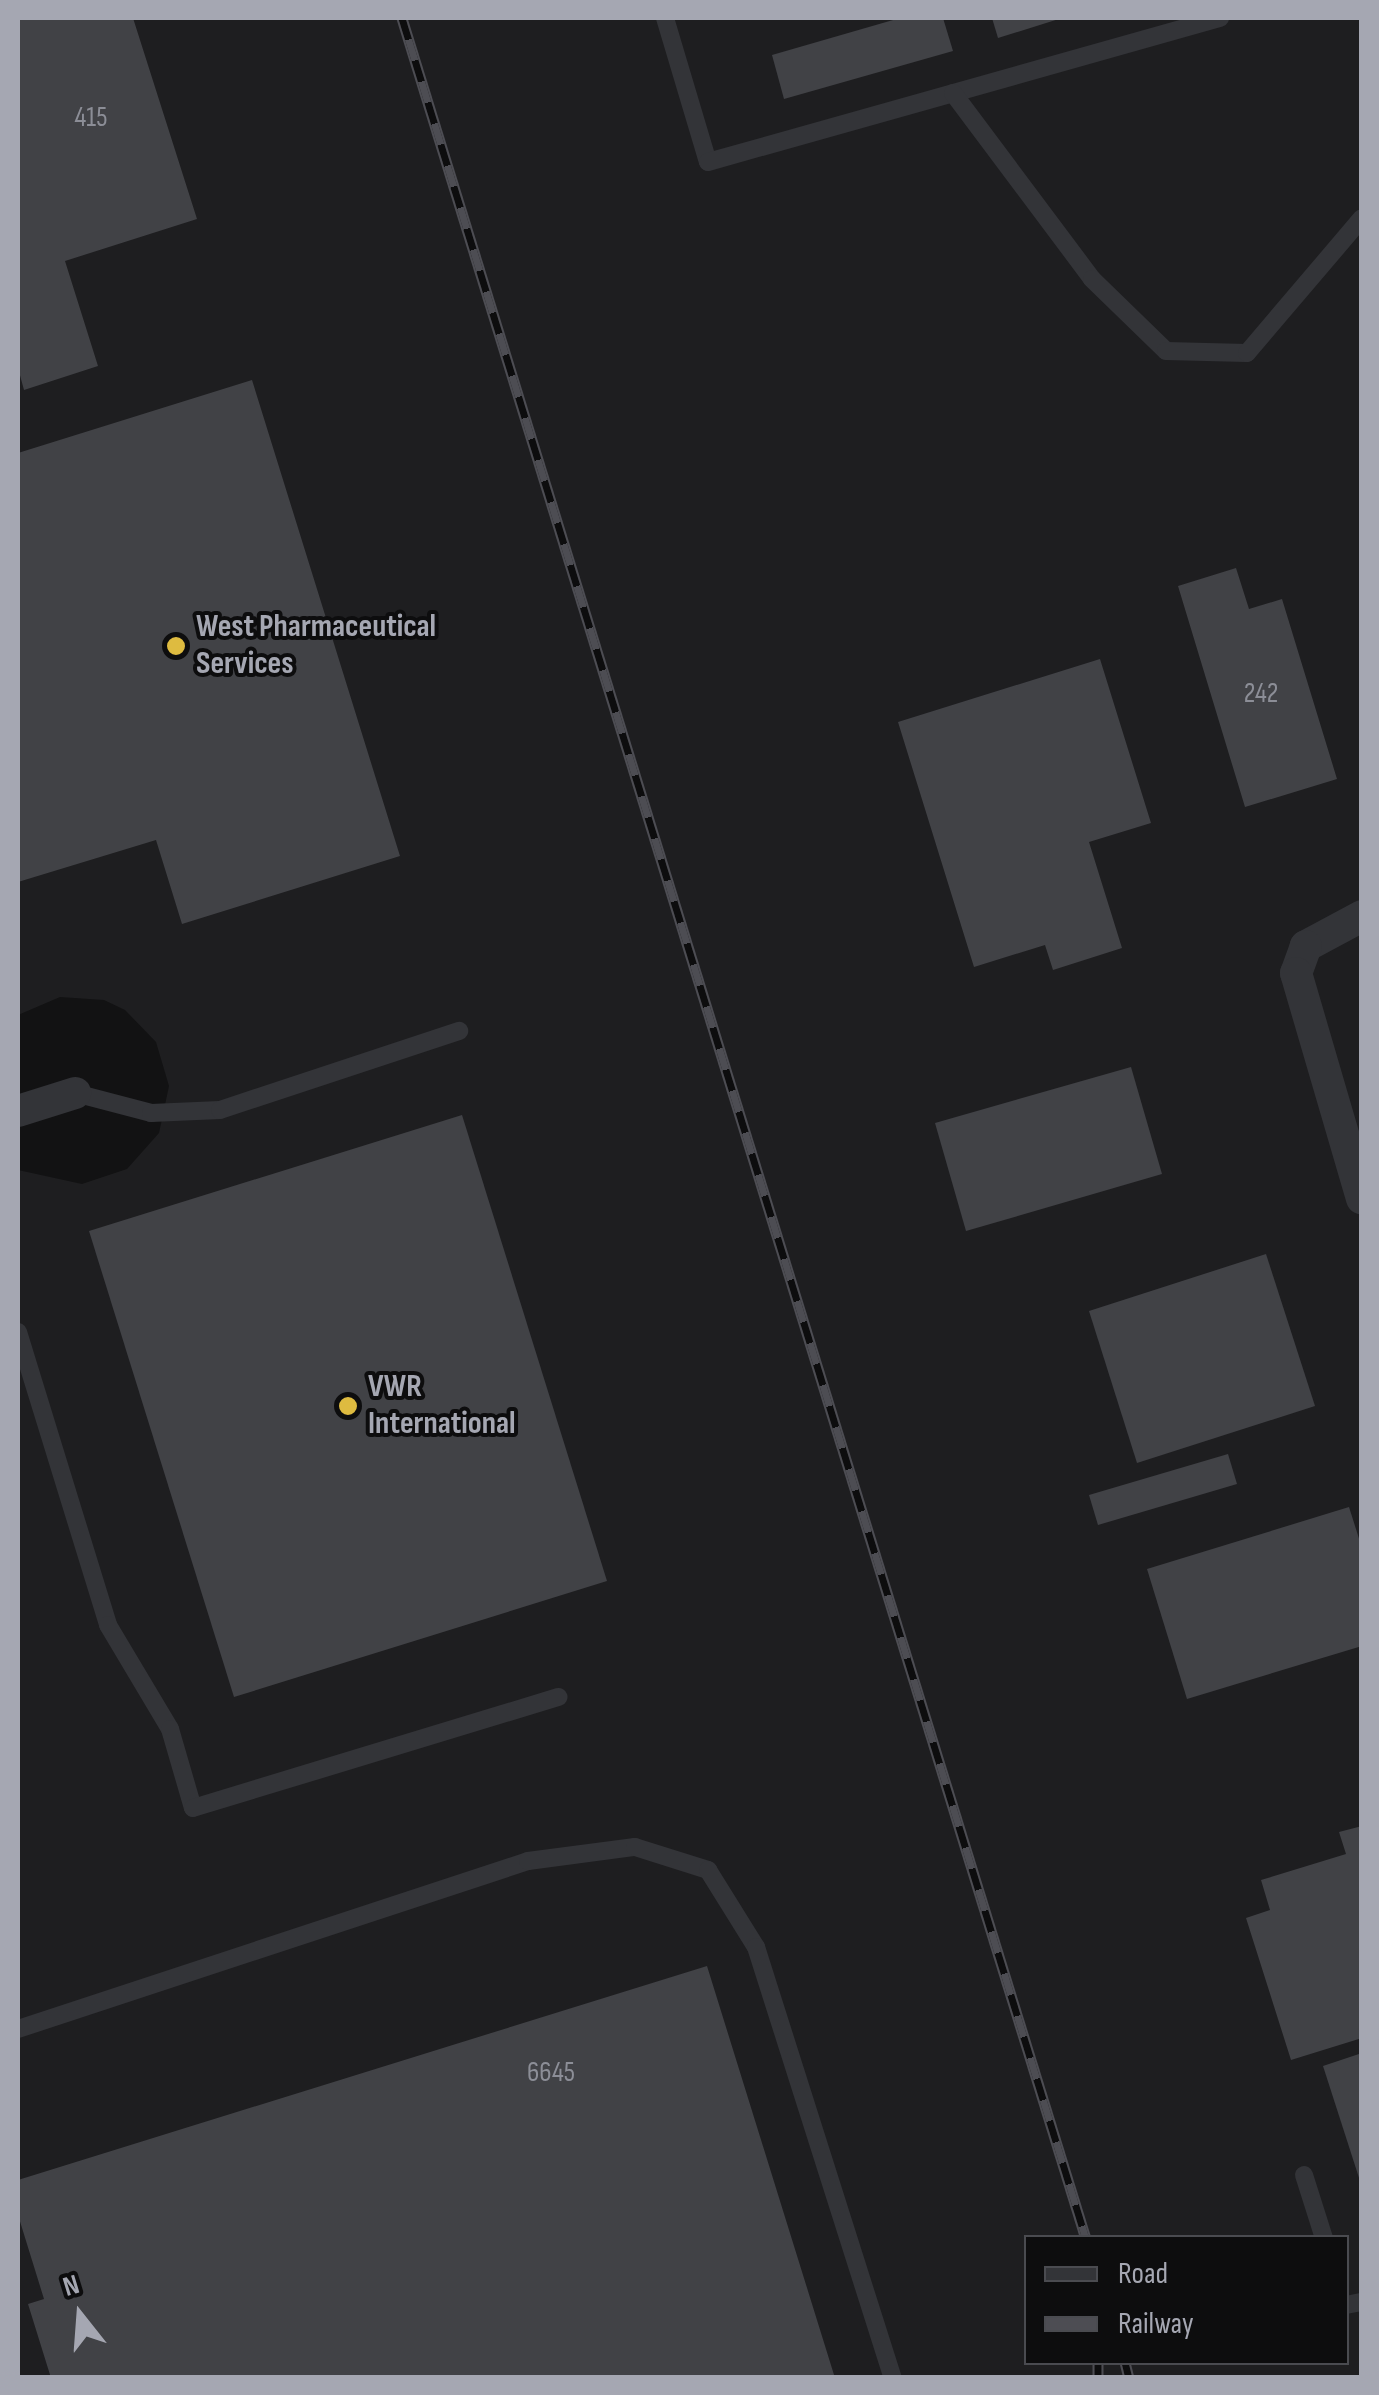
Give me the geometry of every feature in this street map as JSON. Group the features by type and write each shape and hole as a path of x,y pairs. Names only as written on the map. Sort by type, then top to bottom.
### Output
{"street":[{"path":"1362,916 1306,946 1296,973 1302,1008 1362,1199"},
{"path":"18,1111 75,1093"}],"lane":[{"path":"666,18 708,162 1220,18"},
{"path":"953,93 1092,278 1166,352 1248,353 1362,218"},
{"path":"75,1093 152,1113 220,1110 459,1031"},
{"path":"18,1332 108,1625 170,1730 193,1808 560,1697"},
{"path":"18,2029 528,1861 635,1848 708,1870 756,1946 893,2378"},
{"path":"1304,2176 1323,2235"}],"shaded area":[{"path":"18,18 1361,18 1361,2377 18,2377 18,1170 82,1184 127,1169 159,1133 169,1086 156,1042 125,1010 104,1000 60,997 18,1015"}],"building":[{"path":"18,18 133,18 197,219 65,261 98,366 24,390 18,368"},
{"path":"900,18 943,18 953,51 784,99 772,55"},
{"path":"992,18 1062,18 998,38"},
{"name":"West Pharmaceutical Services","path":"252,380 400,856 182,924 156,840 18,882 18,453"},
{"path":"1236,568 1249,609 1282,599 1337,779 1245,807 1178,586"},
{"path":"1100,659 1151,823 1089,842 1122,948 1053,970 1045,945 974,967 898,722"},
{"path":"1131,1067 1162,1174 966,1231 935,1123"},
{"name":"VWR International","path":"462,1115 607,1581 234,1697 89,1231"},
{"path":"1266,1254 1315,1406 1137,1463 1089,1311"},
{"path":"1228,1454 1237,1484 1098,1525 1089,1495"},
{"path":"1349,1507 1362,1548 1362,1646 1187,1699 1147,1569"},
{"path":"1362,1826 1362,2038 1291,2060 1246,1918 1270,1910 1261,1880 1346,1854 1339,1832"},
{"path":"707,1966 835,2378 51,2378 28,2304 44,2299 18,2215 18,2180"},
{"path":"1362,2053 1362,2183 1361,2184 1323,2066"}],"railway":[{"path":"402,18 1085,2235"},
{"path":"1098,2365 1098,2378"},
{"path":"1126,2365 1129,2378"}],"place":[{"name":"West Pharmaceutical Services","path":"176,646"},
{"name":"VWR International","path":"348,1406"}]}
